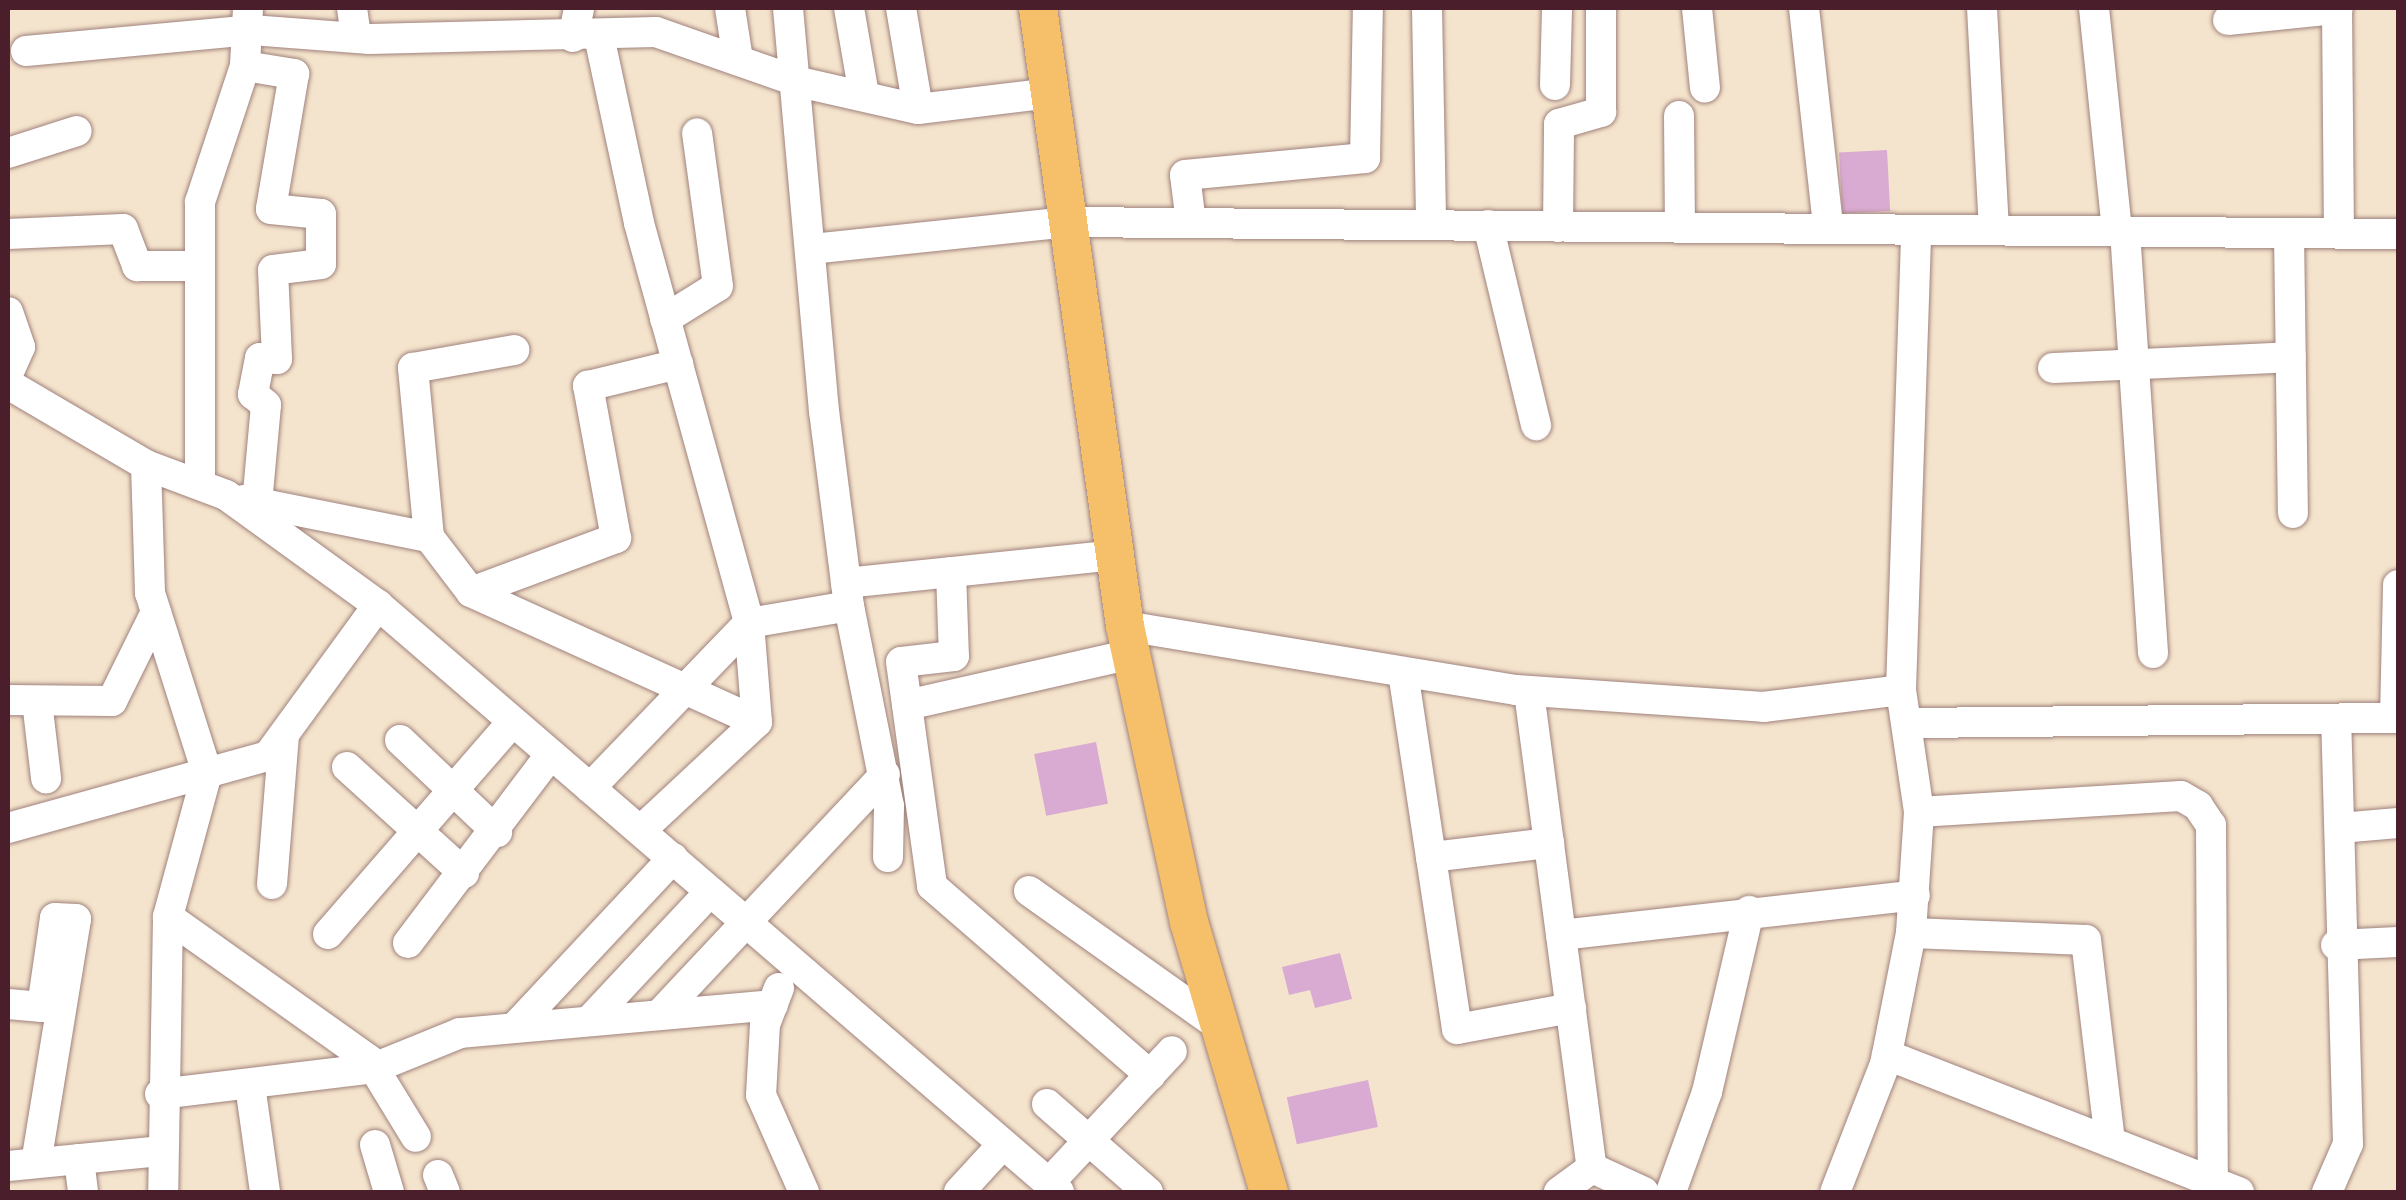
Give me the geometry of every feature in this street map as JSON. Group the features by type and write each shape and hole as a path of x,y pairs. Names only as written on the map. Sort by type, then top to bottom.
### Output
{"main road":[{"path":"1038,8 1128,640 1218,1026 1269,1192"}],"street":[{"path":"730,8 737,53"},
{"path":"788,8 799,82 811,249 847,594 884,774 888,857"},
{"path":"849,8 864,95"},
{"path":"901,8 918,109"},
{"path":"1191,223 1185,175 1365,158 1368,8"},
{"path":"1427,8 1431,225"},
{"path":"1556,85 1557,8"},
{"path":"1558,226 1560,124 1602,112 1601,8"},
{"path":"1697,8 1705,88"},
{"path":"1804,8 1828,226"},
{"path":"1982,8 1994,230"},
{"path":"2094,8 2134,364 2153,652"},
{"path":"2228,20 2337,8 2338,233"},
{"path":"213,490 200,202 245,66 249,19"},
{"path":"26,51 166,22 499,22 656,32 737,53 799,82 918,109 1050,93"},
{"path":"584,27 749,623 757,722"},
{"path":"245,66 294,74 271,209 321,214 320,264 272,270 277,359 260,358 254,394 266,405 256,504"},
{"path":"1679,116 1680,228"},
{"path":"8,153 78,131"},
{"path":"665,319 718,286 697,134"},
{"path":"811,249 1068,222 2398,234"},
{"path":"1488,225 1536,425"},
{"path":"8,234 122,229 137,266 200,266"},
{"path":"1835,1192 1886,1056 1915,894 1919,812 1910,723 1901,690 1916,230"},
{"path":"2289,233 2293,513"},
{"path":"8,312 20,347 8,374"},
{"path":"514,350 413,368 429,537 471,592 757,722"},
{"path":"2053,368 2291,357"},
{"path":"471,592 616,538 588,386 678,364"},
{"path":"8,384 146,465 213,490 256,504 429,537"},
{"path":"146,465 156,612 207,773 168,917 160,1094 164,1192"},
{"path":"213,490 378,605 674,858 785,960 1054,1188 1088,1141 1172,1050"},
{"path":"590,788 749,623 847,594 951,572 1115,555"},
{"path":"951,572 954,656 901,662 932,886 1150,1075"},
{"path":"1910,723 2336,722 2397,718 2398,585"},
{"path":"8,828 268,756 378,605"},
{"path":"46,778 22,701 112,702 156,612"},
{"path":"907,705 1128,640 1403,672 1529,692 1762,708 1901,690"},
{"path":"1403,672 1457,1029 1571,1008"},
{"path":"1529,692 1592,1168"},
{"path":"328,934 512,722"},
{"path":"640,830 757,722"},
{"path":"2327,1192 2348,1144 2336,944 2340,828 2336,722"},
{"path":"272,884 284,735"},
{"path":"400,740 497,832"},
{"path":"408,942 497,832 550,755"},
{"path":"347,767 464,873"},
{"path":"659,1015 884,774"},
{"path":"1886,1056 2226,1188 2211,825 2198,806 2180,796 1919,812"},
{"path":"2340,828 2398,823"},
{"path":"1431,857 1549,843"},
{"path":"516,1026 674,858"},
{"path":"1029,891 1218,1026"},
{"path":"590,1020 709,893"},
{"path":"1562,935 1915,894"},
{"path":"1671,1192 1708,1092 1748,911"},
{"path":"168,917 318,1018 374,1068 416,1137"},
{"path":"8,1004 42,1007 55,918 76,920 22,1164 160,1151"},
{"path":"1910,933 2086,940 2110,1142"},
{"path":"2336,944 2398,942"},
{"path":"785,960 773,1004 761,1095 804,1192"},
{"path":"160,1094 374,1068 424,1040 516,1026 773,1004"},
{"path":"250,1086 266,1192"},
{"path":"1048,1104 1148,1192"},
{"path":"375,1145 389,1192"},
{"path":"958,1192 1002,1146"},
{"path":"80,1159 84,1192"},
{"path":"1560,1192 1592,1168"},
{"path":"1592,1168 1644,1192"}],"building":[{"path":"1887,150 1890,211 1842,213 1839,153"},
{"path":"1096,742 1108,804 1046,816 1034,754"},
{"path":"1340,953 1352,999 1315,1008 1310,990 1289,995 1282,967"},
{"path":"1368,1080 1378,1127 1297,1144 1287,1097"}]}
